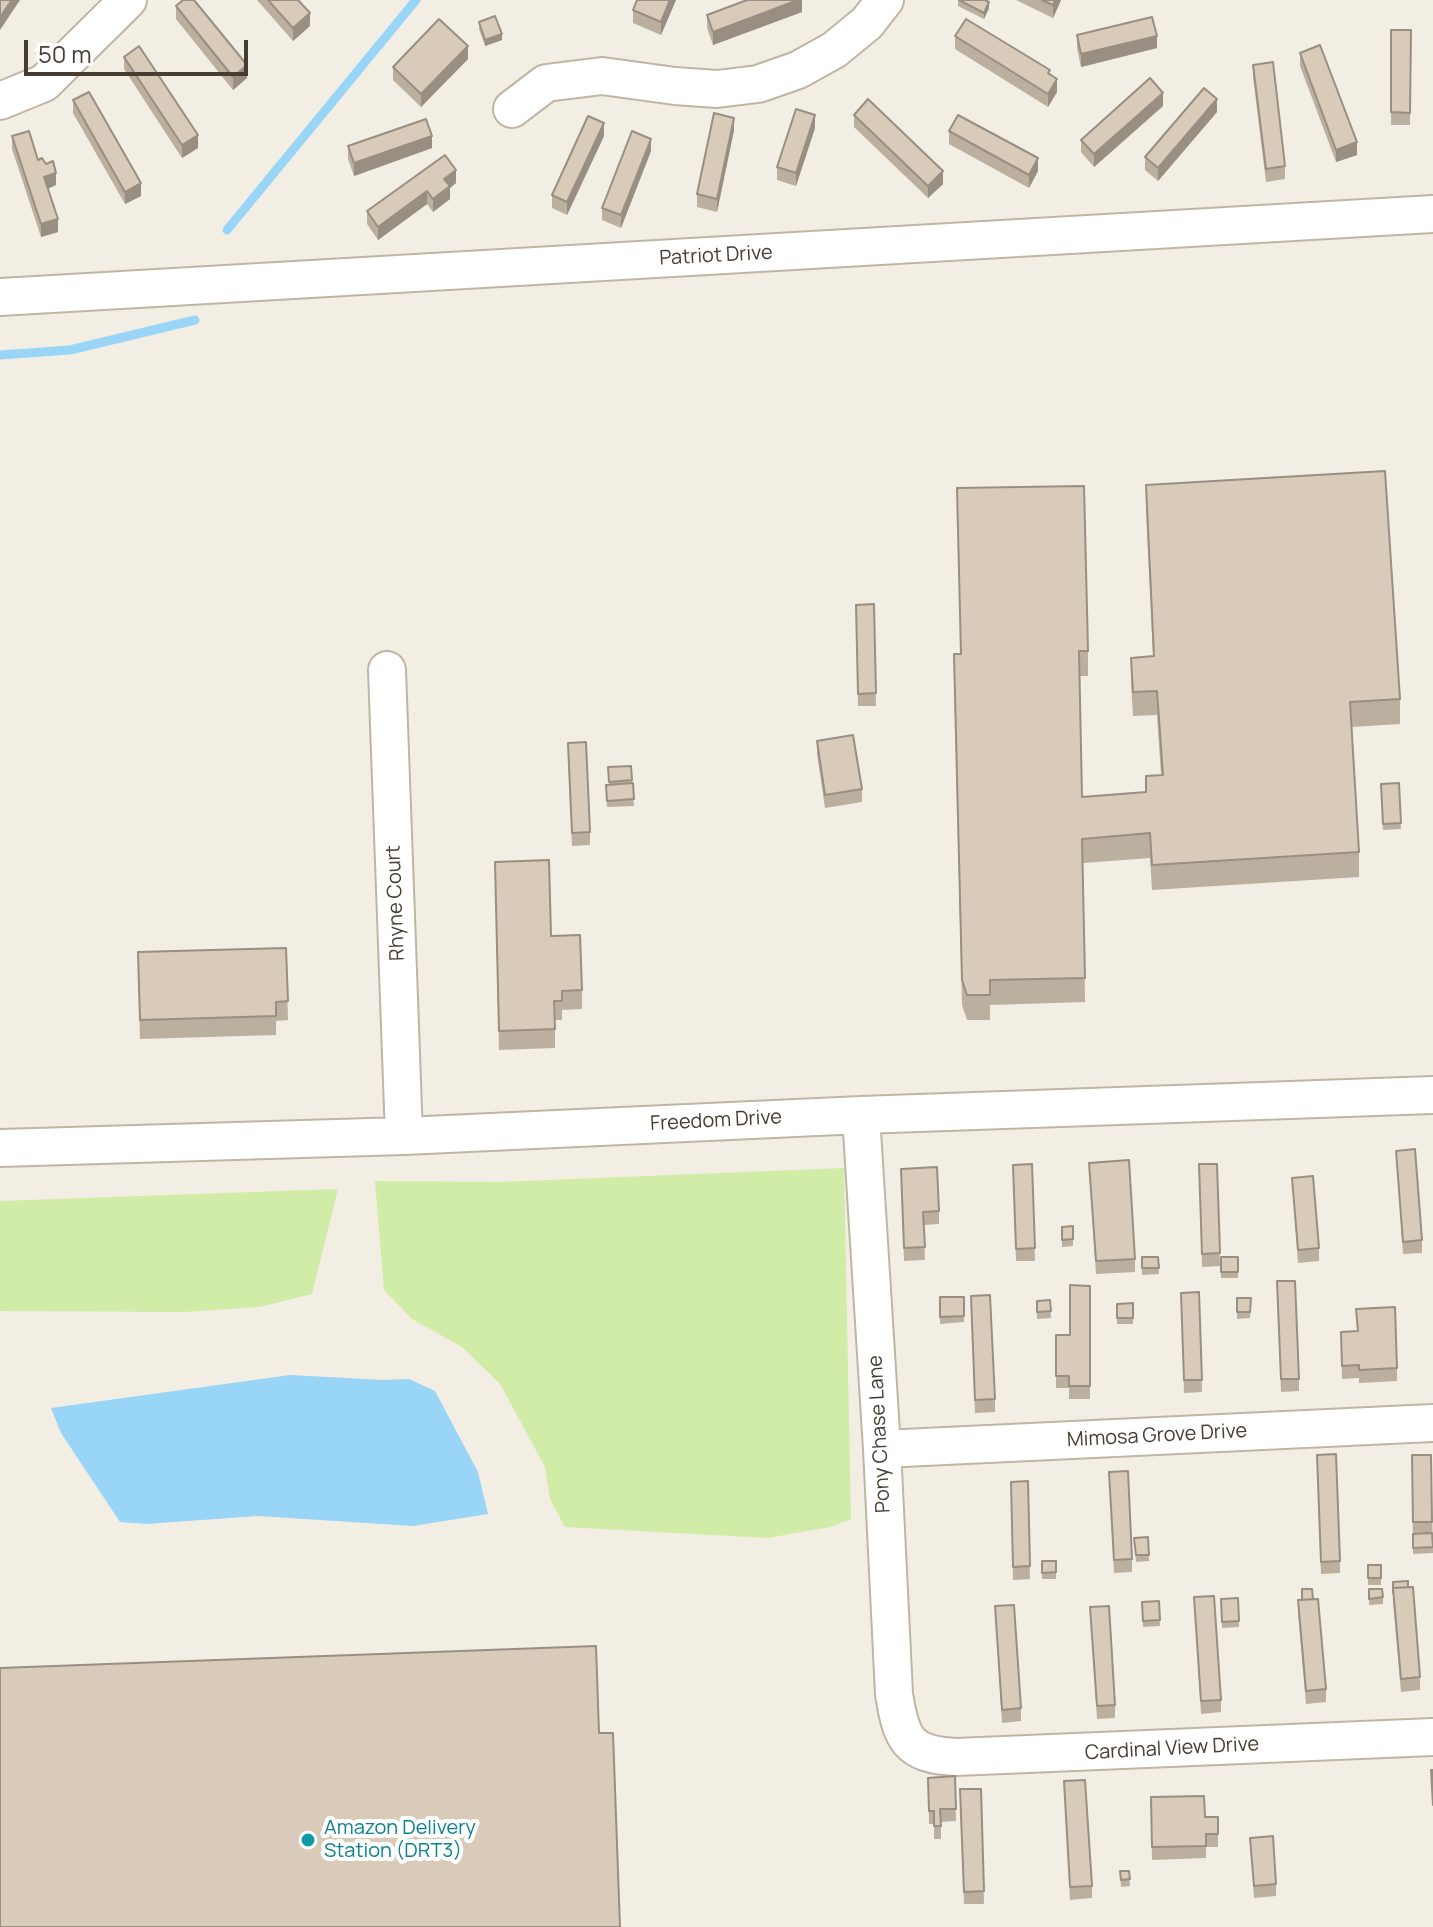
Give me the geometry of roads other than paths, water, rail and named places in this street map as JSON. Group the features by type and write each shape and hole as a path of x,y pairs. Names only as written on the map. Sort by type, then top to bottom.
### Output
{"street":[{"path":"0,101 44,83 128,0"},
{"path":"512,109 546,83 602,76 717,89 758,84 798,70 834,50 867,23 885,0"},
{"name":"Patriot Drive","path":"0,297 1433,214"},
{"name":"Rhyne Court","path":"387,670 404,1136"},
{"name":"Freedom Drive","path":"0,1148 404,1136 861,1115 1433,1095"},
{"name":"Pony Chase Lane","path":"861,1115 894,1694 900,1730 913,1748"},
{"name":"Mimosa Grove Drive","path":"882,1449 1433,1423"},
{"name":"Cardinal View Drive","path":"913,1748 933,1756 956,1757 1433,1737"}],"water":[{"path":"290,1375 409,1379 435,1391 478,1472 488,1514 413,1526 258,1516 146,1524 120,1522 61,1433 51,1408"}],"waterway":[{"path":"227,230 416,0"},
{"path":"0,355 70,350 195,320"}],"place":[{"name":"Amazon Delivery Station (DRT3)","path":"308,1840"}]}
